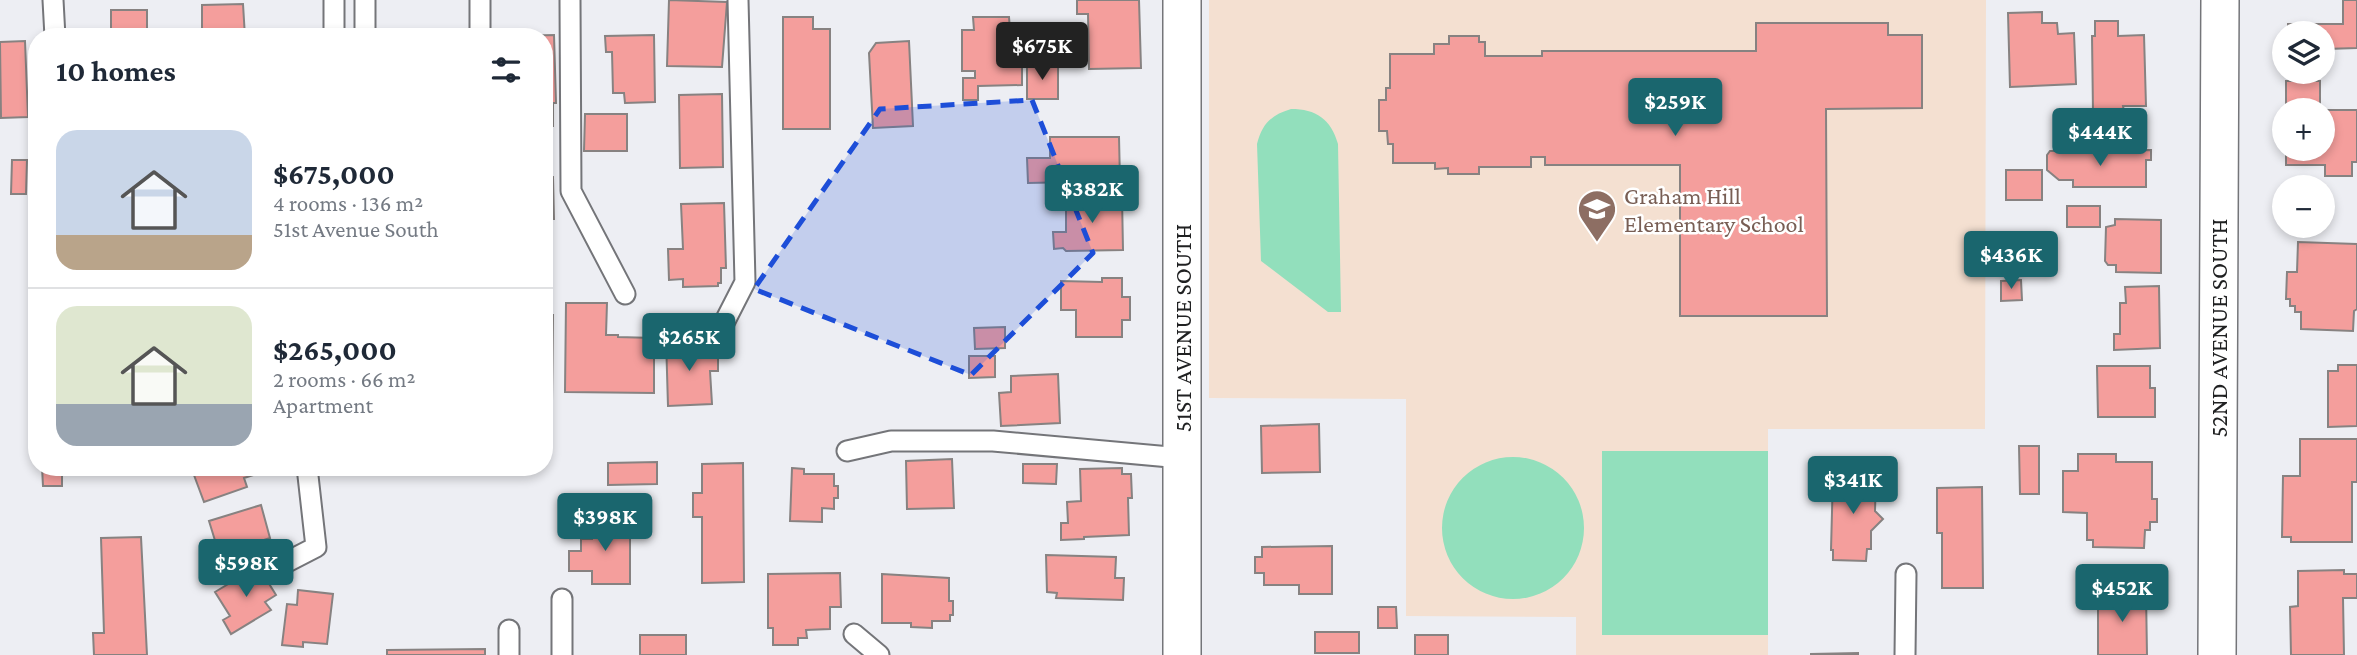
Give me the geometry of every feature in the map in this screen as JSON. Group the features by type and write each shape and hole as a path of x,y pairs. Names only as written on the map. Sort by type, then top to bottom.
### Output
{"street":[{"name":"51ST AVENUE SOUTH","path":"1182,0 1182,655"},
{"name":"52ND AVENUE SOUTH","path":"2217,655 2220,0"}],"lane":[{"path":"53,0 55,28"},
{"path":"334,0 334,28"},
{"path":"365,0 365,28"},
{"path":"480,0 480,28"},
{"path":"570,0 571,191 625,294"},
{"path":"724,323 745,282 738,0"},
{"path":"847,451 891,441 993,441 1181,458"},
{"path":"284,564 316,547 308,476"},
{"path":"1905,655 1906,574"},
{"path":"562,599 562,655"},
{"path":"509,630 509,655"},
{"path":"854,634 879,655"}],"highlighted area":[{"path":"1032,100 1093,253 971,375 754,289 880,109"}],"shaded area":[{"name":"Graham Hill Elementary School","path":"1209,0 1986,0 1985,429 1768,429 1768,655 1576,655 1576,617 1406,616 1406,399 1209,398"}],"green space":[{"path":"1291,109 1308,111 1321,117 1331,128 1338,144 1341,312 1328,312 1261,261 1257,144 1268,121"},
{"path":"1602,451 1768,451 1768,635 1602,635"},
{"path":"1513,457 1540,463 1563,478 1578,501 1584,528 1578,555 1563,578 1540,593 1513,599 1486,593 1463,578 1448,555 1442,528 1448,501 1463,478 1486,463"}],"building":[{"path":"669,0 727,2 722,67 667,66"},
{"path":"1077,0 1139,0 1141,68 1089,69 1088,14 1077,14"},
{"path":"2343,0 2357,0 2357,48 2335,49 2335,24 2343,24"},
{"path":"243,4 244,28 202,28 202,5"},
{"path":"111,10 147,10 147,28 111,28"},
{"path":"2042,12 2042,23 2057,23 2058,34 2074,33 2076,84 2010,87 2008,13"},
{"path":"783,17 813,17 813,29 830,29 830,129 783,129"},
{"path":"973,17 1009,17 1010,30 1022,30 1022,85 978,86 978,100 963,100 963,78 975,78 975,71 962,71 962,30 974,30"},
{"path":"2095,21 2118,21 2118,36 2144,35 2146,106 2123,106 2124,111 2093,112 2092,36 2095,36"},
{"path":"1756,23 1888,23 1888,35 1922,35 1922,108 1826,109 1827,316 1680,316 1680,165 1545,165 1545,157 1531,157 1531,167 1479,167 1479,174 1448,174 1448,168 1435,169 1435,163 1393,163 1393,144 1388,144 1387,131 1379,131 1379,100 1386,100 1386,88 1390,88 1390,54 1434,54 1434,44 1449,44 1449,36 1479,36 1479,42 1485,42 1485,56 1542,56 1542,51 1756,51"},
{"path":"554,35 556,103 553,103"},
{"path":"654,35 655,102 625,103 624,93 613,93 612,52 606,52 605,36"},
{"path":"25,41 28,117 1,118 0,42"},
{"path":"909,41 913,126 873,128 869,53 876,43"},
{"path":"1027,64 1058,64 1058,99 1027,99"},
{"path":"2286,84 2320,84 2320,98 2286,98"},
{"path":"722,94 723,167 680,168 679,95"},
{"path":"2335,110 2357,110 2357,162 2352,162 2352,176 2325,175 2325,165 2286,165 2286,161 2335,161"},
{"path":"585,114 627,114 627,151 584,151"},
{"path":"1050,137 1119,137 1120,181 1028,183 1027,158 1050,158"},
{"path":"2151,150 2151,160 2146,160 2146,187 2073,187 2073,180 2059,180 2047,170 2047,155 2050,151"},
{"path":"12,160 27,160 26,194 11,194"},
{"path":"2006,170 2042,170 2042,200 2006,200"},
{"path":"1122,197 1123,250 1054,249 1053,232 1066,232 1066,199"},
{"path":"724,203 726,268 721,268 721,283 718,283 718,286 683,287 683,279 669,280 668,249 683,249 681,204"},
{"path":"2067,206 2100,206 2100,227 2067,227"},
{"path":"2115,219 2161,220 2161,273 2116,272 2116,265 2108,265 2105,261 2106,227 2115,225"},
{"path":"2298,242 2357,244 2357,309 2354,311 2353,331 2301,329 2301,312 2295,312 2295,306 2290,306 2290,299 2286,299 2287,272 2297,272"},
{"path":"1102,278 1122,278 1122,297 1130,297 1130,320 1122,320 1122,337 1076,337 1076,310 1061,310 1061,281 1102,282"},
{"path":"2021,280 2022,300 2001,301 2001,281"},
{"path":"2159,286 2160,348 2114,350 2114,334 2120,334 2120,303 2126,303 2125,287"},
{"path":"566,303 607,303 606,335 654,338 654,393 565,392"},
{"path":"1005,327 1005,348 975,349 974,328"},
{"path":"666,338 678,338 678,345 710,343 711,357 718,357 718,371 710,371 712,404 668,406"},
{"path":"969,356 995,356 995,377 969,378"},
{"path":"2338,365 2357,365 2357,426 2328,427 2328,371 2338,371"},
{"path":"2097,366 2150,366 2150,388 2155,388 2155,417 2098,417"},
{"path":"1058,374 1060,423 1001,426 999,393 1011,392 1011,376"},
{"path":"1319,424 1320,472 1262,473 1261,426"},
{"path":"2300,439 2357,439 2357,482 2352,482 2352,542 2291,542 2291,537 2282,537 2283,476 2300,476"},
{"path":"2019,446 2039,446 2039,494 2020,494"},
{"path":"2078,454 2116,454 2116,462 2152,462 2152,499 2157,499 2157,522 2150,522 2150,530 2145,530 2144,548 2093,547 2093,540 2087,540 2087,513 2063,512 2063,471 2078,471"},
{"path":"952,459 954,508 907,509 906,461"},
{"path":"657,462 657,484 608,485 608,463"},
{"path":"743,463 744,582 702,583 702,517 693,517 693,493 702,493 702,464"},
{"path":"1023,464 1057,464 1056,484 1023,483"},
{"path":"792,468 804,469 804,474 834,474 838,498 834,498 834,509 822,508 822,522 790,521"},
{"path":"1122,468 1122,474 1131,474 1132,498 1128,498 1129,535 1061,540 1061,523 1068,523 1067,502 1081,501 1080,469"},
{"path":"1833,474 1876,475 1875,511 1883,519 1871,531 1871,549 1867,549 1866,561 1833,560"},
{"path":"42,476 62,476 62,486 43,486"},
{"path":"194,476 250,476 244,478 247,487 204,502"},
{"path":"1982,487 1983,588 1942,588 1942,533 1937,533 1937,488"},
{"path":"261,505 270,538 258,542 261,553 218,565 213,548 217,547 209,521"},
{"path":"592,519 630,519 630,584 592,584 592,571 569,571 569,551 581,551 581,539 592,539"},
{"path":"141,537 147,655 94,655 93,633 104,633 101,538"},
{"path":"1332,546 1332,594 1299,594 1299,585 1264,585 1264,573 1255,573 1255,557 1262,557 1262,547"},
{"path":"1046,555 1116,557 1115,578 1124,578 1123,600 1056,598 1057,593 1047,592"},
{"path":"258,566 276,595 265,602 271,610 231,634 223,620 230,616 215,592"},
{"path":"2344,570 2344,574 2357,574 2357,598 2343,598 2344,655 2291,655 2290,607 2298,606 2298,571"},
{"path":"840,573 841,607 830,607 830,629 806,630 807,638 798,638 798,645 773,645 773,628 768,628 768,574"},
{"path":"882,574 949,578 949,601 953,601 950,621 932,621 932,628 911,627 911,623 882,623"},
{"path":"298,590 333,594 327,644 303,642 303,647 282,645 287,604 297,605"},
{"path":"2146,593 2147,655 2098,655 2098,594"},
{"path":"1378,607 1396,607 1397,628 1378,628"},
{"path":"1315,632 1359,632 1359,653 1315,653"},
{"path":"640,635 686,635 686,655 640,655"},
{"path":"1415,635 1448,635 1448,655 1415,655"},
{"path":"485,649 485,655 387,655 387,650"},
{"path":"1858,653 1858,655 1810,654"}],"place":[{"name":"Graham Hill Elementary School","path":"1597,243"}]}
